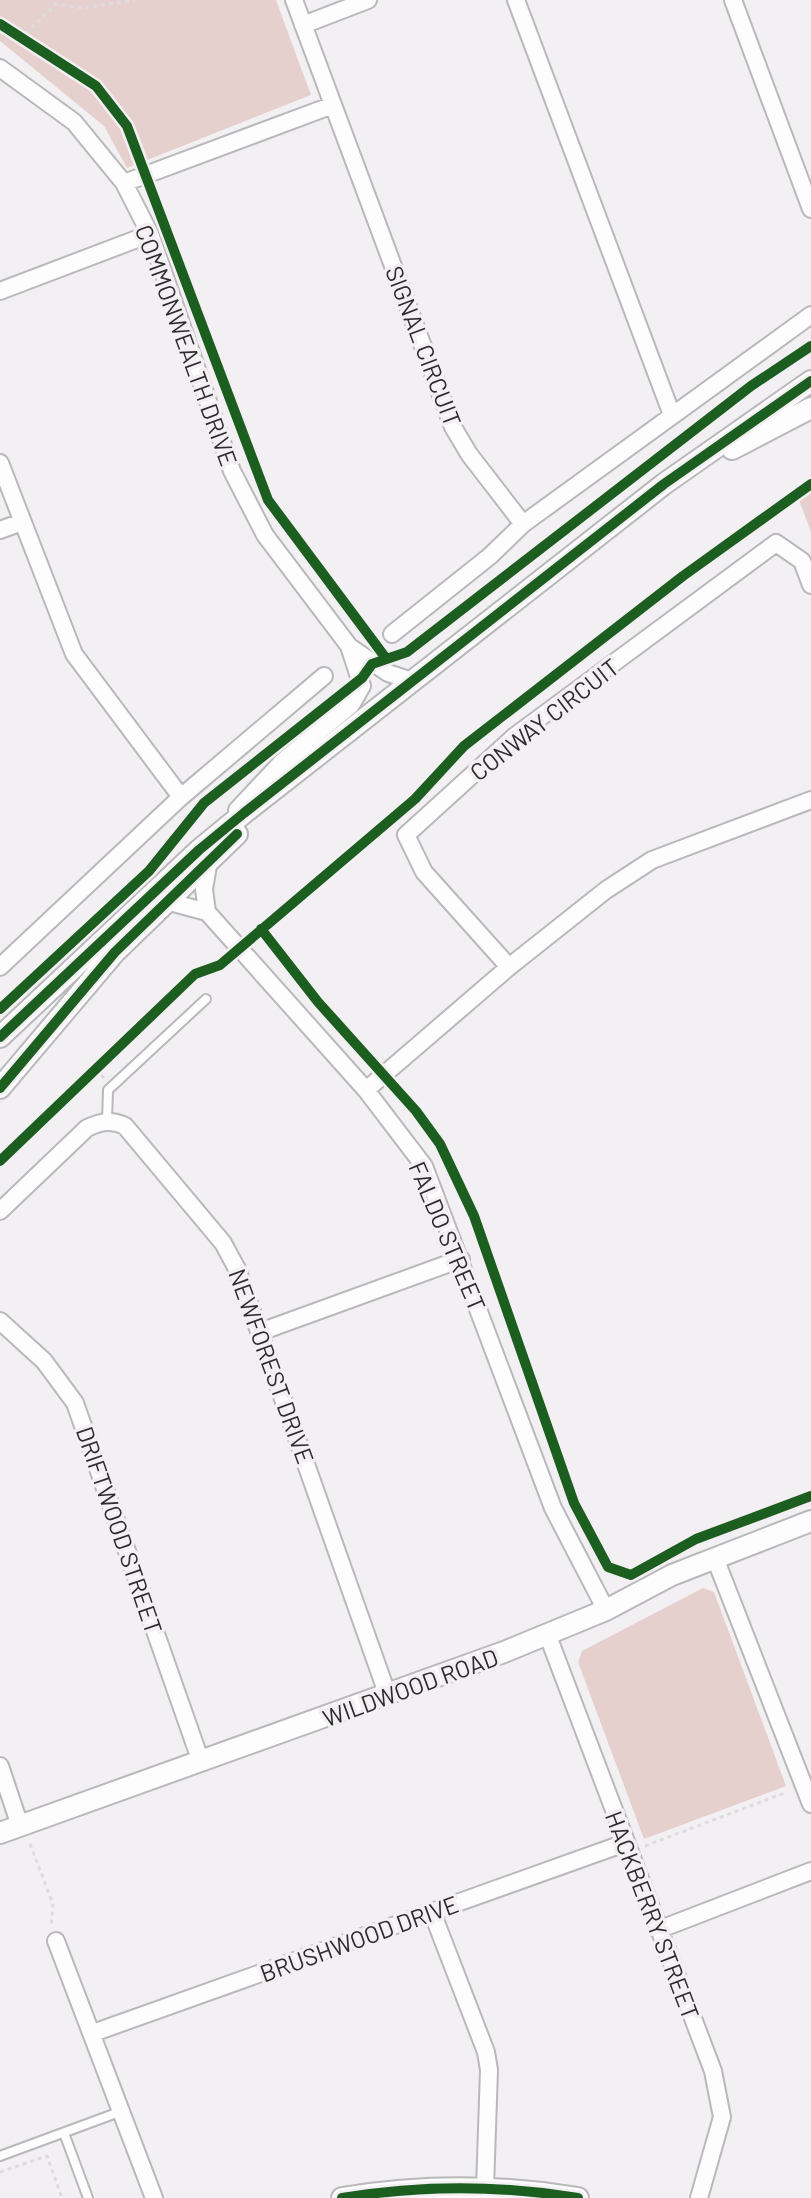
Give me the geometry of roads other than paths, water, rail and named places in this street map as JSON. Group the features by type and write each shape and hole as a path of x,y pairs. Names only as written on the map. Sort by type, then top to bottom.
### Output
{"street":[{"name":"SIGNAL CIRCUIT","path":"294,0 453,427 469,454 523,524"},
{"path":"303,25 368,0"},
{"path":"516,0 672,415"},
{"path":"733,0 811,209"},
{"name":"COMMONWEALTH DRIVE","path":"0,68 74,122 124,183 150,234 232,471 250,508 349,646 361,676 360,695 282,762 204,855"},
{"path":"124,183 333,105"},
{"path":"0,291 150,234"},
{"path":"392,634 490,556 523,524 811,315"},
{"path":"0,1037 204,855 412,681 664,484 811,381"},
{"path":"664,484 811,408"},
{"path":"0,463 74,654 181,797"},
{"path":"0,530 22,522"},
{"name":"CONWAY CIRCUIT","path":"509,967 424,872 406,835 515,736 776,543 802,561 811,585"},
{"name":"COMMONWEALTH DRIVE","path":"349,646 375,666 412,681"},
{"path":"1,965 181,797 324,676"},
{"path":"366,1090 509,967 606,890 652,860 811,800"},
{"path":"0,1088 115,952 166,901 204,855"},
{"path":"166,901 207,912 204,855"},
{"name":"FALDO STREET","path":"207,912 366,1090 424,1166 553,1508 606,1610"},
{"path":"0,1211 75,1137 87,1128 107,1121"},
{"name":"NEWFOREST DRIVE","path":"107,1121 125,1126 223,1243 237,1269 388,1696"},
{"path":"260,1332 461,1259"},
{"name":"DRIFTWOOD STREET","path":"0,1321 44,1361 75,1403 201,1762"},
{"name":"WILDWOOD ROAD","path":"0,1833 548,1636 672,1575 811,1521"},
{"path":"715,1558 811,1804"},
{"name":"HACKBERRY STREET","path":"548,1636 713,2071 722,2117 699,2198"},
{"path":"0,1766 20,1826"},
{"name":"BRUSHWOOD DRIVE","path":"93,2033 625,1843"},
{"path":"658,1930 811,1871"},
{"path":"432,1912 486,2052 489,2070 485,2188"},
{"path":"56,1941 154,2198"},
{"path":"342,2198 387,2191 485,2188 578,2198"}],"lane":[{"path":"107,1121 108,1090 206,999"},
{"path":"0,2156 123,2111"},
{"path":"64,2133 88,2198"}]}
